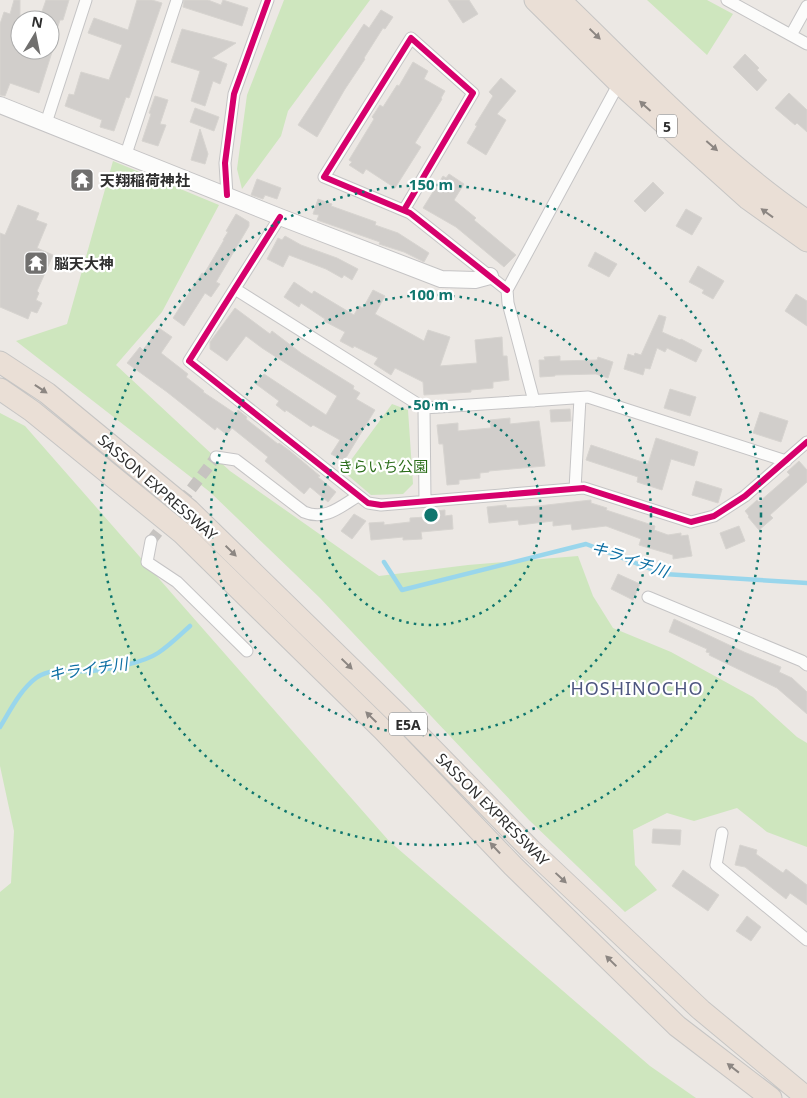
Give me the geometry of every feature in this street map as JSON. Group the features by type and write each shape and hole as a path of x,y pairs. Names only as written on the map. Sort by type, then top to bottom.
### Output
{"highway":[{"name":"5","path":"534,0 619,83 748,199 807,241"},
{"name":"5","path":"560,0 708,142 776,200 807,221"},
{"name":"SASSON EXPRESSWAY","path":"0,362 47,393 189,510 402,718 531,850 701,1010 807,1098"},
{"name":"SASSON EXPRESSWAY","path":"0,390 32,410 182,533 383,730 513,866 677,1026 772,1098"}],"street":[{"path":"46,123 86,0"},
{"path":"126,154 177,0"},
{"path":"227,195 225,163 234,94 268,0"},
{"path":"727,0 807,44"},
{"path":"791,35 807,6"},
{"path":"404,210 473,93 411,38 324,177 410,213 507,290"},
{"path":"534,401 508,303 507,290 619,83"},
{"path":"0,105 441,279 475,280 490,276"},
{"path":"280,217 189,361 368,503 380,505 584,488 691,522 714,516 745,496 807,442"},
{"path":"235,289 424,408 588,397 786,461"},
{"path":"575,489 580,398"},
{"path":"424,408 425,501"},
{"path":"216,457 236,460 304,512 314,516 333,512 358,496"},
{"path":"151,541 147,562 177,582 247,651"},
{"path":"648,597 805,662"},
{"path":"722,833 716,866 807,939"}],"green space":[{"path":"284,0 370,0 288,111 281,136 242,189 237,169 247,95"},
{"path":"647,0 707,0 733,14 707,55"},
{"path":"113,161 219,205 162,312 116,365 230,471 379,576 468,565 578,556 593,596 613,628 671,652 753,697 797,737 807,743 807,847 767,832 737,808 694,821 667,813 633,830 635,865 657,890 625,912 529,820 320,598 210,492 16,341 67,324"},
{"name":"きらいち公園","path":"392,404 408,410 413,484 403,494 371,495 343,471"},
{"path":"0,413 25,426 389,841 650,1066 696,1098 0,1098 0,892 11,883 14,831 0,766"}],"building":[{"path":"14,0 20,0 20,10 11,10"},
{"path":"46,0 69,0 63,20 60,20 60,10 42,10"},
{"path":"137,0 152,0 162,3 129,98 126,97 114,131 100,127 102,120 65,106 69,94 74,95 81,72 109,80 122,45 88,33 94,18 128,30"},
{"path":"184,0 208,0 221,5 223,0 248,8 242,26 183,7"},
{"path":"448,0 469,0 478,14 463,23"},
{"path":"381,10 393,17 385,29 383,28 364,58 317,137 298,125 364,24 369,28"},
{"path":"4,12 10,14 10,60 49,60 39,93 10,83 5,96 0,95 0,24"},
{"path":"182,29 236,43 212,58 227,64 220,84 213,81 205,106 191,101 200,71 171,62"},
{"path":"745,54 759,68 757,70 767,80 757,91 733,67"},
{"path":"413,62 428,71 424,79 445,91 415,143 421,147 395,188 366,169 363,174 349,165 352,162 349,160 374,119 372,117 380,105 383,107 397,85 399,86"},
{"path":"501,78 516,91 497,114 506,120 486,155 467,143 477,126 475,125 493,96 489,92"},
{"path":"789,93 807,110 807,132 797,123 795,125 775,108"},
{"path":"155,96 168,100 160,124 166,125 158,146 142,141"},
{"path":"195,108 219,117 214,131 190,122"},
{"path":"200,129 208,154 205,164 191,160"},
{"path":"449,174 464,184 454,200 476,218 474,220 516,255 504,267 456,227 423,208 443,176 446,178"},
{"path":"257,179 281,188 277,199 265,195 263,199 251,195"},
{"path":"653,182 664,193 645,212 634,201"},
{"path":"318,199 332,204 331,206 376,222 375,225 398,233 429,253 424,262 404,252 379,244 380,242 317,220 319,215 313,214"},
{"path":"18,205 39,213 36,220 47,224 37,248 53,255 37,291 39,293 36,300 42,303 37,313 31,311 28,319 0,307 0,233 5,235"},
{"path":"686,209 702,218 692,235 676,226"},
{"path":"236,214 249,222 249,226 216,282 220,284 211,297 205,293 184,326 173,318 202,273 204,274 224,240 228,232 226,231"},
{"path":"285,236 301,245 337,258 358,269 352,280 344,275 342,278 326,269 289,255 283,267 267,259 278,238 282,240"},
{"path":"595,252 617,264 609,277 588,266"},
{"path":"698,266 724,281 713,299 702,293 704,290 689,282"},
{"path":"294,282 312,294 314,291 354,315 359,306 363,308 373,290 385,296 375,314 424,341 428,330 450,337 440,366 477,363 475,340 502,337 503,356 507,356 509,380 493,382 493,388 471,390 471,392 424,395 423,382 395,368 391,375 374,364 378,358 340,341 345,332 324,321 325,319 301,303 299,307 284,297"},
{"path":"796,294 807,301 807,326 785,311"},
{"path":"235,308 270,334 272,331 301,353 354,386 353,389 360,393 356,399 375,410 344,461 331,454 340,440 313,425 311,427 286,410 285,412 276,405 279,401 256,384 264,374 326,415 337,396 246,336 227,361 210,349 210,342"},
{"path":"659,315 666,317 662,332 702,350 696,362 667,348 665,352 657,348 650,369 645,368 643,375 624,369 628,354 634,356 635,353 641,355"},
{"path":"159,328 172,337 161,353 188,374 186,377 203,392 236,414 238,410 247,417 246,419 320,476 318,477 336,492 328,502 310,487 304,494 265,461 268,457 232,428 227,435 217,427 215,430 127,363 140,347 143,350"},
{"path":"560,356 560,361 597,360 598,357 613,362 608,378 596,374 540,377 539,360 545,360 544,357"},
{"path":"670,389 696,397 690,416 664,408"},
{"path":"570,409 571,421 551,422 550,410"},
{"path":"760,412 788,421 781,442 753,433"},
{"path":"510,418 510,424 539,421 545,466 489,471 480,473 480,478 459,480 459,484 447,485 443,444 439,444 437,425 458,423 458,431 491,428 490,420"},
{"path":"656,438 698,452 694,466 671,459 662,490 637,482 638,477 586,460 591,445 648,464"},
{"path":"799,461 807,470 807,482 770,515 773,518 759,530 745,511 757,500 759,502 790,475 787,472"},
{"path":"696,481 722,489 718,503 692,495"},
{"path":"591,500 591,503 607,508 606,510 655,526 654,530 668,535 681,533 681,536 688,535 692,556 673,559 673,555 639,545 641,539 606,526 572,530 571,524 553,526 553,521 519,525 518,520 489,523 487,507 506,505 507,508 538,506"},
{"path":"445,510 445,516 452,515 453,529 421,532 422,539 403,540 403,537 371,540 369,523 384,522 384,525 410,522 410,518 427,517 426,512"},
{"path":"354,514 366,521 352,539 341,531"},
{"path":"739,526 745,541 726,549 720,533"},
{"path":"618,574 640,584 633,600 611,589"},
{"path":"674,619 781,667 779,672 792,678 807,692 807,714 777,688 709,655 710,653 706,652 707,649 669,632"},
{"path":"653,829 681,830 680,845 652,843"},
{"path":"740,845 757,850 756,854 783,873 786,869 807,885 807,905 790,893 786,899 745,867 735,865"},
{"path":"683,870 719,895 708,911 672,886"},
{"path":"747,916 761,927 751,941 736,931"}],"waterway":[{"name":"キライチ川","path":"384,562 402,590 586,544 664,574 807,583"},
{"name":"キライチ川","path":"0,727 25,688 43,674 56,671 99,670 144,660 162,650 190,626"}],"tunnel":[{"path":"151,541 216,457"}],"cycle path":[{"path":"227,195 225,163 234,94 268,0"},
{"path":"404,210 473,93 411,38 324,177 410,213 507,290"},
{"path":"280,217 189,361 368,503 381,505 584,488 691,522 714,516 745,496 807,442"}],"place":[{"name":"天翔稲荷神社","path":"82,180"},
{"name":"脳天大神","path":"36,263"}],"district":[{"name":"HOSHINOCHO","path":"637,688"}]}
